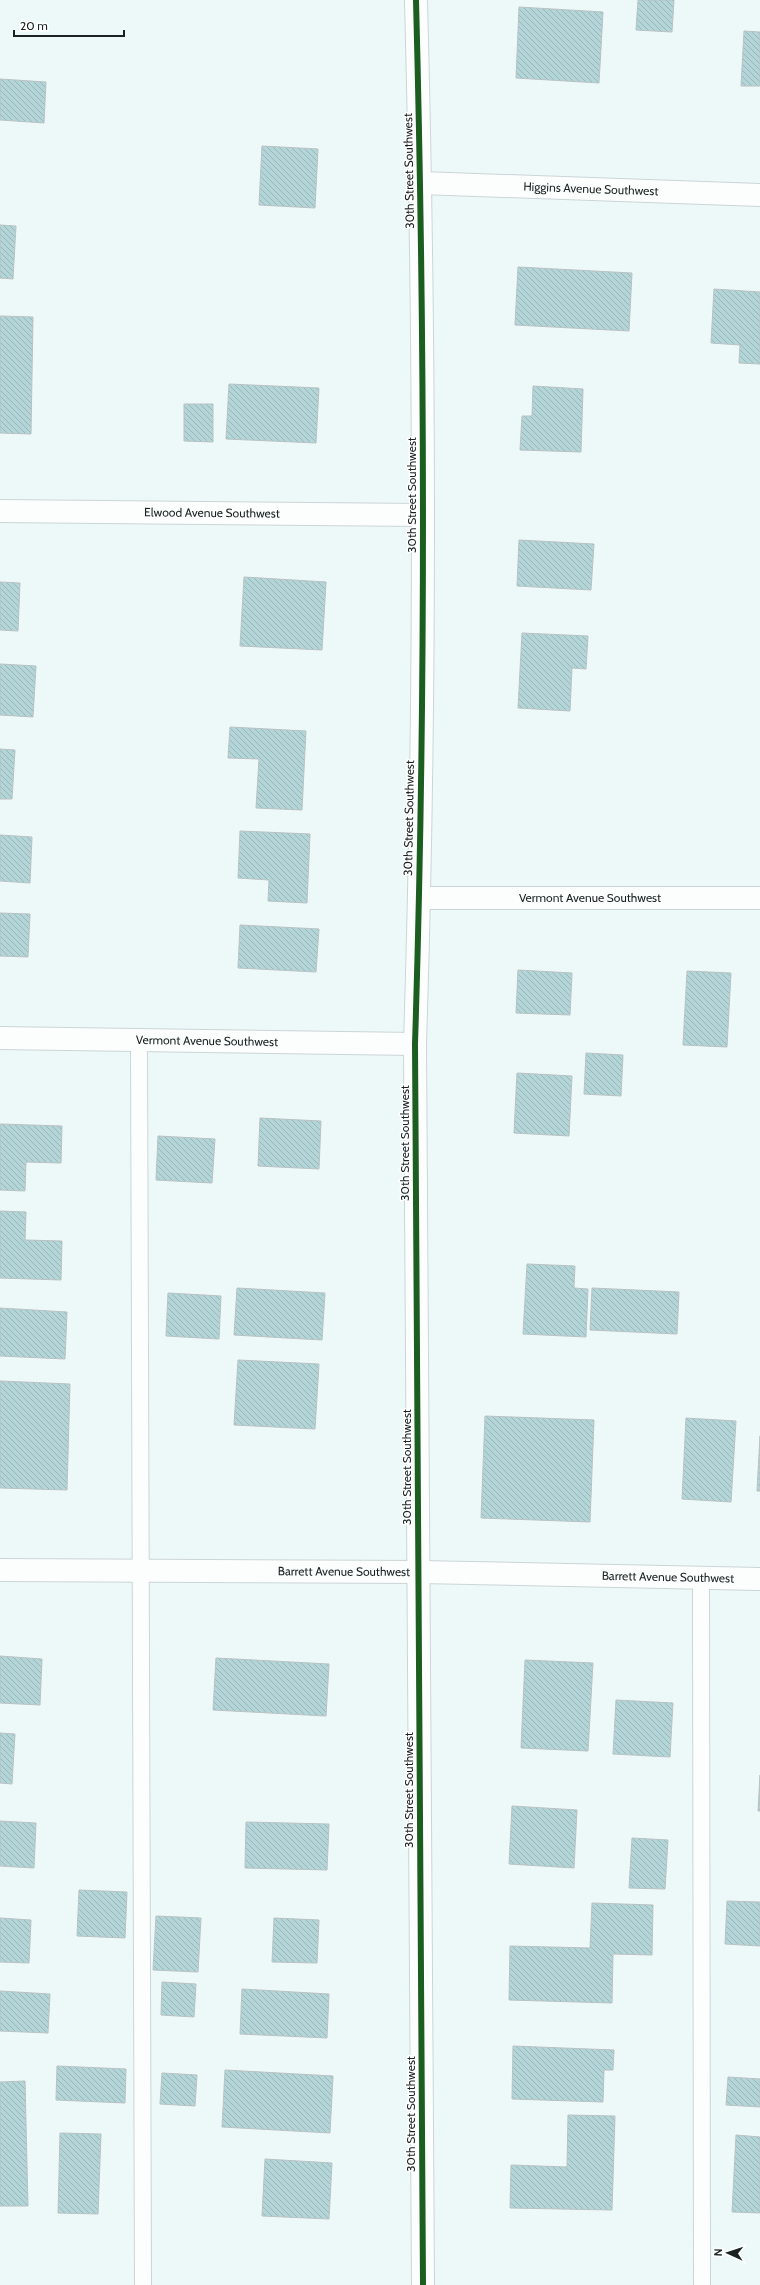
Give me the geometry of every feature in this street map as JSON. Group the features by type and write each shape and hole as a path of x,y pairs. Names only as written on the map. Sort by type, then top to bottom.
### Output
{"street":[{"name":"30th Street Southwest","path":"416,0 421,183 423,515 420,898 415,1044 424,2285"},
{"name":"Higgins Avenue Southwest","path":"421,183 760,194"},
{"name":"Elwood Avenue Southwest","path":"0,511 423,515"},
{"name":"Vermont Avenue Southwest","path":"420,898 760,898"},
{"name":"Vermont Avenue Southwest","path":"0,1038 415,1044"},
{"name":"Barrett Avenue Southwest","path":"0,1570 419,1572 760,1578"}],"lane":[{"path":"140,1040 143,2285"},
{"path":"700,1578 702,2285"}],"building":[{"path":"638,0 674,0 672,32 636,30"},
{"path":"519,7 603,12 599,83 516,78"},
{"path":"744,31 760,32 760,86 741,86"},
{"path":"0,79 46,82 44,123 0,120"},
{"path":"262,146 318,149 315,208 259,205"},
{"path":"0,225 16,226 13,279 0,278"},
{"path":"518,267 632,273 629,331 515,325"},
{"path":"714,289 760,292 760,364 739,363 740,345 711,343"},
{"path":"0,316 33,317 31,434 0,433"},
{"path":"229,384 319,388 316,443 226,439"},
{"path":"533,386 583,389 581,452 520,450 522,416 532,416"},
{"path":"184,404 213,404 213,442 184,441"},
{"path":"519,540 594,544 591,590 517,586"},
{"path":"244,577 326,582 322,650 240,646"},
{"path":"0,582 20,583 18,631 0,630"},
{"path":"522,633 588,636 586,669 572,668 570,711 518,708"},
{"path":"0,664 36,666 33,717 0,715"},
{"path":"230,727 306,731 302,810 256,808 259,759 228,758"},
{"path":"0,749 15,750 12,799 0,799"},
{"path":"240,831 310,834 307,903 268,901 269,880 238,878"},
{"path":"0,835 32,837 30,883 0,881"},
{"path":"0,913 30,914 28,957 0,956"},
{"path":"240,925 319,929 316,972 238,968"},
{"path":"518,970 572,973 570,1015 516,1013"},
{"path":"687,971 731,973 727,1047 683,1045"},
{"path":"586,1053 623,1055 621,1096 584,1094"},
{"path":"517,1073 572,1076 569,1136 514,1133"},
{"path":"260,1118 321,1121 319,1169 258,1166"},
{"path":"0,1124 62,1126 61,1163 26,1162 25,1191 0,1190"},
{"path":"158,1136 215,1139 212,1183 156,1180"},
{"path":"0,1211 26,1212 25,1240 62,1241 61,1280 0,1278"},
{"path":"527,1264 575,1266 574,1288 588,1289 586,1337 523,1334"},
{"path":"237,1288 325,1293 322,1340 234,1335"},
{"path":"592,1288 679,1292 677,1334 590,1330"},
{"path":"168,1293 221,1296 219,1339 166,1336"},
{"path":"0,1308 67,1312 65,1359 0,1356"},
{"path":"238,1360 319,1364 315,1429 234,1425"},
{"path":"0,1381 70,1384 67,1490 0,1488"},
{"path":"485,1416 594,1420 590,1522 481,1518"},
{"path":"686,1418 736,1421 731,1502 682,1499"},
{"path":"760,1436 760,1491 757,1491"},
{"path":"0,1656 42,1659 40,1705 0,1703"},
{"path":"216,1658 329,1664 326,1716 213,1710"},
{"path":"525,1660 593,1663 588,1751 521,1748"},
{"path":"616,1700 673,1703 670,1757 613,1754"},
{"path":"0,1733 15,1734 12,1784 0,1783"},
{"path":"760,1775 760,1811 758,1811"},
{"path":"512,1806 577,1810 574,1868 509,1864"},
{"path":"0,1821 36,1823 34,1868 0,1866"},
{"path":"246,1822 329,1824 327,1870 245,1868"},
{"path":"632,1838 668,1840 665,1889 629,1888"},
{"path":"79,1890 127,1892 125,1938 77,1936"},
{"path":"727,1901 760,1902 760,1946 725,1944"},
{"path":"592,1903 653,1905 652,1955 613,1954 612,2003 509,2000 510,1946 590,1948"},
{"path":"156,1916 201,1918 198,1972 153,1970"},
{"path":"0,1918 31,1920 29,1963 0,1962"},
{"path":"274,1918 319,1920 317,1963 272,1962"},
{"path":"162,1982 196,1984 194,2017 161,2015"},
{"path":"242,1989 329,1994 327,2038 240,2034"},
{"path":"0,1991 50,1994 48,2033 0,2031"},
{"path":"513,2046 614,2050 613,2070 604,2070 603,2102 512,2099"},
{"path":"57,2066 126,2069 125,2103 56,2100"},
{"path":"225,2070 333,2076 330,2133 222,2127"},
{"path":"162,2073 197,2075 195,2106 160,2104"},
{"path":"728,2077 760,2079 760,2107 726,2105"},
{"path":"25,2081 28,2206 0,2206 0,2082"},
{"path":"568,2115 615,2116 612,2210 510,2208 511,2165 567,2167"},
{"path":"60,2133 101,2134 98,2214 58,2213"},
{"path":"736,2135 760,2137 760,2213 732,2212"},
{"path":"265,2159 332,2163 329,2219 262,2216"}],"cycle path":[{"path":"416,0 423,392 423,652 419,914 415,1044 423,2285"}]}
